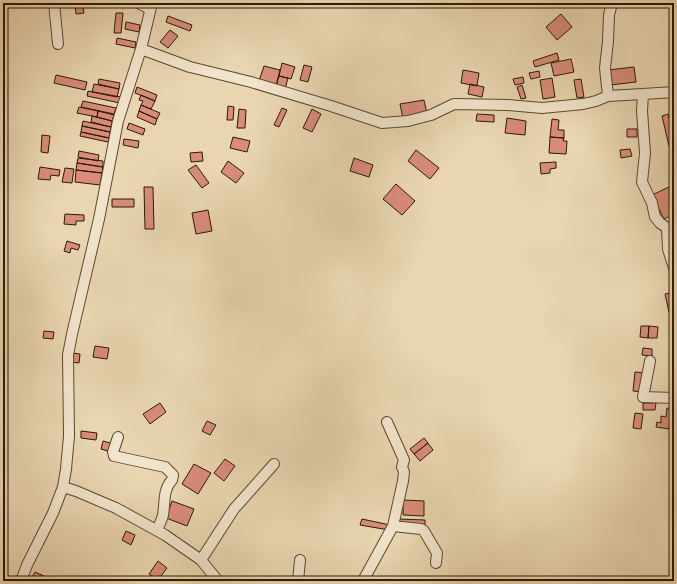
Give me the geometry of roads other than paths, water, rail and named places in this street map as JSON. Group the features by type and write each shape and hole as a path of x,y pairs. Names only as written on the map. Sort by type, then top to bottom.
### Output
{"street":[{"path":"54,3 58,44"},
{"path":"22,581 27,565 53,513 63,487 69,436 68,355 99,219 118,121 141,49 151,6 138,3"},
{"path":"608,96 605,68 609,15 612,3"},
{"path":"141,49 190,67 251,82 382,123 408,121 431,115 454,104 508,105 542,108 583,104 608,96 674,92"},
{"path":"643,94 642,111 645,154 642,182 652,203 655,217 660,223 671,227 668,249 674,268"},
{"path":"650,361 643,398 674,398"},
{"path":"364,581 393,526 403,481 404,472 402,467 404,460 387,422"},
{"path":"118,437 113,452 114,456 165,467 173,475 172,480 165,492 163,516 156,530"},
{"path":"201,560 234,509 274,464"},
{"path":"63,487 116,508 156,530 201,560 218,581"},
{"path":"393,526 420,529 424,531 437,553 436,563"},
{"path":"298,581 300,560"}]}
